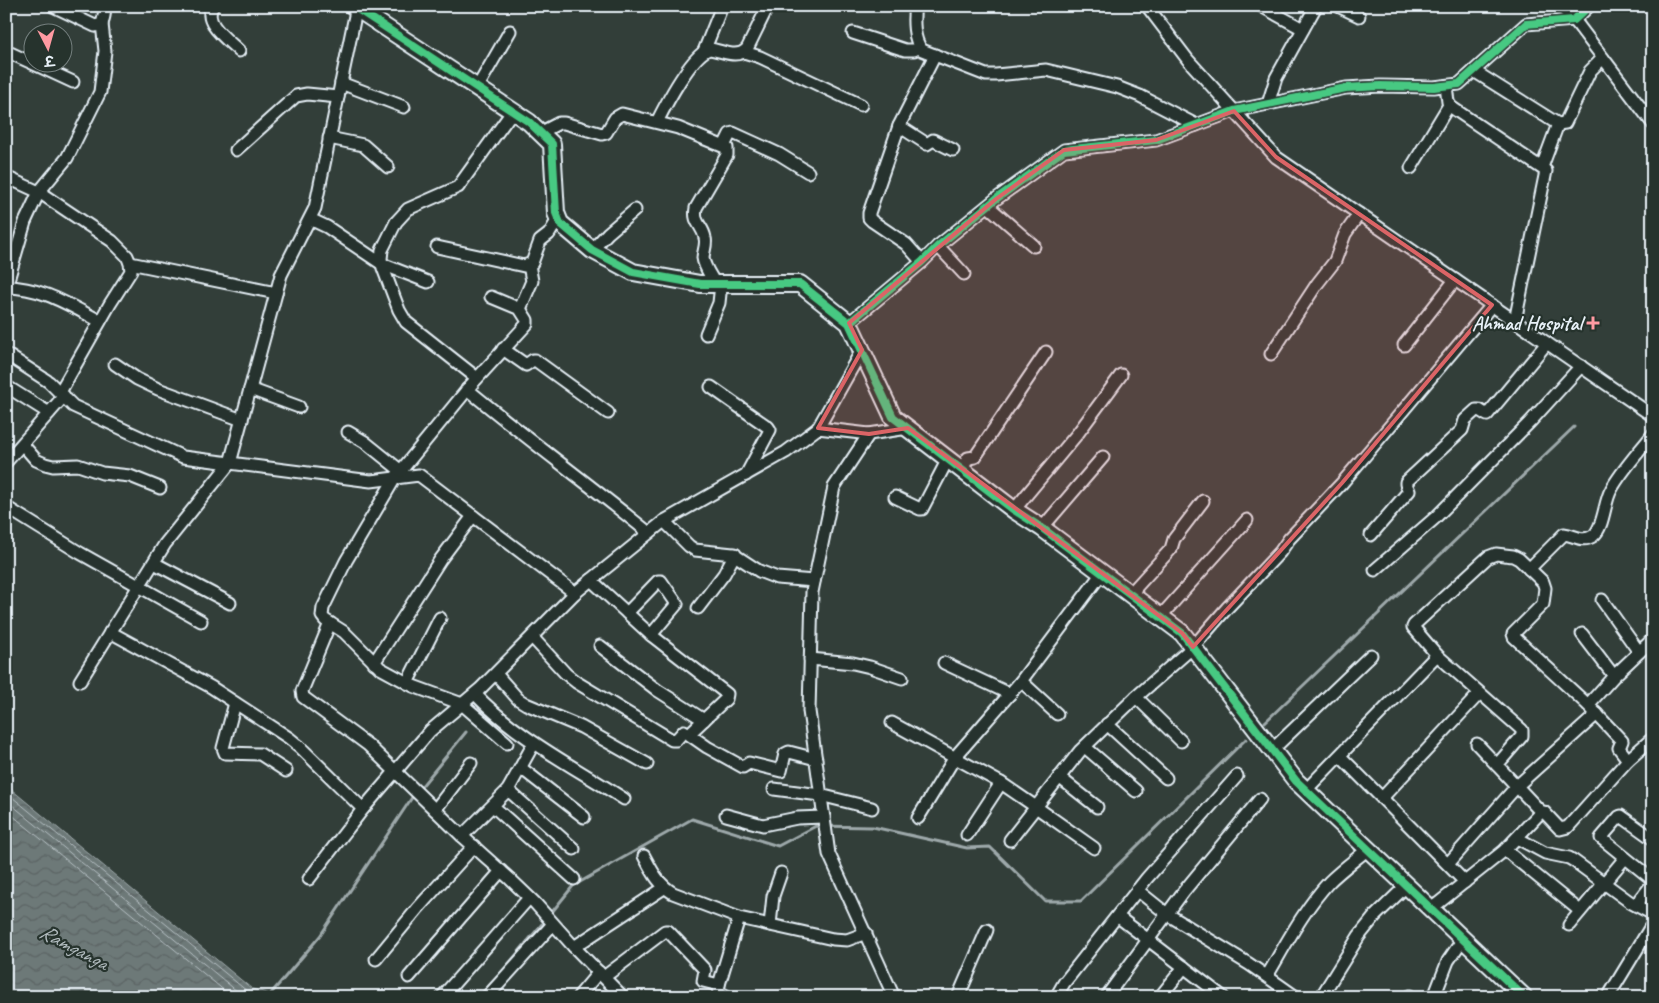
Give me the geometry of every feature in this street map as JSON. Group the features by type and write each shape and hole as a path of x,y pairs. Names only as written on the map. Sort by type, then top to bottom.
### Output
{"street":[{"path":"53,6 92,25 98,26 102,24"},
{"path":"100,321 40,291 21,287 6,287 25,222 39,192 67,158 100,92 105,51 102,24 105,6"},
{"path":"213,6 209,15 211,23 239,51"},
{"path":"657,122 669,98 704,51 722,6"},
{"path":"704,51 714,49 736,55 747,50 768,6"},
{"path":"915,6 914,16 918,47 922,50 986,75 1046,70 1117,87 1140,96 1196,125"},
{"path":"1147,6 1188,60 1276,157 1653,416"},
{"path":"1261,6 1276,11 1303,29"},
{"path":"1268,104 1276,78 1316,6"},
{"path":"1338,6 1359,16"},
{"path":"1558,6 1569,12 1653,124"},
{"path":"849,323 922,262 938,246 988,206 1064,150 1156,140 1234,111 1346,88 1380,86 1434,87 1459,84 1526,24 1574,20 1589,6"},
{"path":"80,681 165,544 230,463 281,275 315,208 355,7 528,122 552,144 556,213 560,223 592,250 633,272 700,284 800,284 849,323 893,417 1014,510 1042,528 1182,633 1296,781 1463,939 1515,994"},
{"path":"477,88 510,31"},
{"path":"853,33 909,51 918,47"},
{"path":"6,51 73,82"},
{"path":"744,52 760,57 861,105"},
{"path":"922,262 906,244 872,222 870,213 900,126 935,55"},
{"path":"1474,71 1558,124 1565,123 1590,71 1603,58"},
{"path":"341,83 404,107"},
{"path":"1411,168 1449,105 1446,86"},
{"path":"236,150 296,96 307,94 338,97"},
{"path":"1449,105 1546,170 1515,321"},
{"path":"477,378 406,322 399,310 382,264 382,250 400,216 408,209 458,187 512,112"},
{"path":"540,133 559,123 564,123 602,134 606,133 615,118 622,114 657,122 724,146 728,151 727,155 696,208 695,214 695,219 706,239 703,254 704,263 718,284 719,303 706,334"},
{"path":"1542,167 1558,124"},
{"path":"900,126 927,144 933,140 953,150"},
{"path":"724,146 730,134 733,133 779,154 808,172"},
{"path":"329,138 363,144 388,167"},
{"path":"6,176 39,192 112,241 121,249 130,264 129,275 100,321 62,394 23,445 6,462"},
{"path":"988,206 1034,246"},
{"path":"592,250 608,233 635,210"},
{"path":"1271,354 1317,284 1335,261 1345,234 1359,214"},
{"path":"437,247 524,266 529,265 532,263 540,241 549,234 558,218"},
{"path":"310,219 333,231 382,264 428,282"},
{"path":"938,246 964,274"},
{"path":"130,264 276,293"},
{"path":"520,309 532,281 529,265"},
{"path":"1404,345 1455,280"},
{"path":"491,297 520,309 527,320 527,324 467,389 398,475 346,560 323,608 323,619 344,632 374,663 386,672 407,683 462,704 507,743"},
{"path":"1010,840 1085,747 1136,697 1193,647 1280,552 1289,539 1342,483 1492,305"},
{"path":"1371,535 1409,491 1406,482 1462,430 1465,420 1476,410 1487,415 1548,343"},
{"path":"503,350 526,365 535,360 608,413"},
{"path":"309,879 363,809 430,731 475,694 575,593 664,521 786,452 818,428 862,350"},
{"path":"962,470 968,458 975,457 1046,352"},
{"path":"6,354 49,382 73,406 184,457 371,481 398,475 419,475 575,593"},
{"path":"115,364 137,379 242,420"},
{"path":"1375,570 1442,511 1517,436 1581,366"},
{"path":"1014,510 1078,433 1121,375"},
{"path":"6,386 49,413"},
{"path":"711,387 770,430 746,475"},
{"path":"250,389 299,407"},
{"path":"467,389 649,533"},
{"path":"818,428 869,434 908,428"},
{"path":"348,432 365,442 398,475"},
{"path":"869,434 834,487 812,592 809,711 829,854 894,997"},
{"path":"1529,569 1564,534 1579,539 1587,539 1595,534 1600,526 1611,489 1653,434"},
{"path":"23,445 36,460 45,464 78,465 102,473 130,476 160,488"},
{"path":"1042,528 1103,457"},
{"path":"895,498 920,509 922,508 948,459"},
{"path":"1130,594 1171,548 1174,538 1203,501"},
{"path":"6,507 73,549 201,621"},
{"path":"374,663 440,560 473,516"},
{"path":"1160,616 1247,520"},
{"path":"664,521 695,550 735,554 767,575 778,578 814,581"},
{"path":"698,608 724,574 735,554"},
{"path":"1497,765 1523,733 1522,730 1437,655 1414,630 1414,625 1492,555 1513,556 1543,582 1545,588 1543,604 1513,635 1588,705 1622,741 1619,748 1628,760"},
{"path":"154,563 230,603"},
{"path":"918,818 954,757 1010,694 1102,573"},
{"path":"591,580 650,635 727,694 726,699 689,734"},
{"path":"627,613 658,581 661,581 677,604 650,635"},
{"path":"1602,600 1639,652"},
{"path":"407,683 440,618"},
{"path":"330,623 302,691 303,698 368,745 462,836 530,898 574,947 624,997"},
{"path":"110,632 211,687 300,747 363,809"},
{"path":"1582,634 1614,676"},
{"path":"532,637 566,674 672,740 676,740 684,731 706,747 741,766 749,763 779,771 782,770 787,752 816,759"},
{"path":"1588,705 1614,676 1653,639"},
{"path":"600,646 657,690 704,720"},
{"path":"1272,750 1371,655"},
{"path":"1306,790 1437,655"},
{"path":"810,659 853,663 902,678"},
{"path":"944,663 1010,694"},
{"path":"496,674 518,699 526,704 581,727 648,764"},
{"path":"1020,681 1057,714"},
{"path":"475,694 494,713 534,743 624,799"},
{"path":"1382,798 1480,694"},
{"path":"1136,697 1180,740"},
{"path":"235,703 223,748 225,753 260,754 286,771"},
{"path":"1448,864 1517,786 1597,714"},
{"path":"892,722 1001,784 1094,848"},
{"path":"1107,724 1166,778"},
{"path":"1477,744 1541,812 1544,812 1560,829 1566,829 1628,760 1653,738"},
{"path":"462,836 508,790 534,743"},
{"path":"1085,747 1136,791"},
{"path":"1340,756 1465,882"},
{"path":"435,810 471,763"},
{"path":"521,768 584,817"},
{"path":"1056,997 1137,890 1237,776"},
{"path":"1059,777 1098,806"},
{"path":"967,835 1001,784"},
{"path":"774,789 820,795 872,808"},
{"path":"508,790 574,849"},
{"path":"1106,997 1184,891 1260,799"},
{"path":"493,806 574,879"},
{"path":"1431,909 1505,850 1541,812"},
{"path":"726,815 763,825 797,818 824,820"},
{"path":"1636,905 1653,881 1601,838 1619,817 1624,817 1653,839"},
{"path":"1517,838 1544,853 1574,861 1636,905 1653,914"},
{"path":"376,959 418,908 474,846"},
{"path":"1267,976 1305,913 1330,881 1368,849"},
{"path":"1505,850 1580,911"},
{"path":"644,856 657,880 664,888 739,918 840,940 847,940 866,933"},
{"path":"1569,925 1625,858"},
{"path":"409,977 501,871"},
{"path":"770,925 773,896 781,873"},
{"path":"1321,997 1358,936 1375,916 1406,886"},
{"path":"574,947 664,888"},
{"path":"1137,890 1167,914 1267,976 1296,997"},
{"path":"442,997 530,898"},
{"path":"1117,916 1220,996"},
{"path":"728,997 718,992 739,918"},
{"path":"1608,997 1653,923"},
{"path":"487,997 553,924"},
{"path":"578,997 601,974 668,930 706,971 703,981 719,985"},
{"path":"958,997 987,930"},
{"path":"1434,997 1448,961 1463,939"},
{"path":"1160,997 1184,967"}],"highlighted area":[{"path":"1234,111 1276,157 1492,305 1342,483 1193,647 1182,633 908,428 869,434 818,428 862,350 849,323 996,199 1064,150 1156,140"}],"water":[{"name":"Ramganga","path":"6,785 252,989 282,997 6,997"}],"waterway":[{"path":"1265,722 1574,427"},
{"path":"421,787 466,732"},
{"path":"552,912 573,886 692,819 778,846 816,826 873,827 967,848 990,847 1045,901 1081,901 1246,739"},
{"path":"268,997 320,936 413,796"},
{"path":"478,997 542,924"}],"cycle path":[{"path":"353,6 529,122 552,144 556,213 560,223 592,250 633,272 700,284 800,284 849,323 893,417 1014,510 1042,528 1182,633 1296,781 1524,997"},
{"path":"849,323 996,199 1064,150 1156,140 1234,111 1346,88 1380,86 1434,87 1459,84 1526,24 1574,20 1589,6"}],"place":[{"name":"Ahmad Hospital","path":"1593,323"}]}
